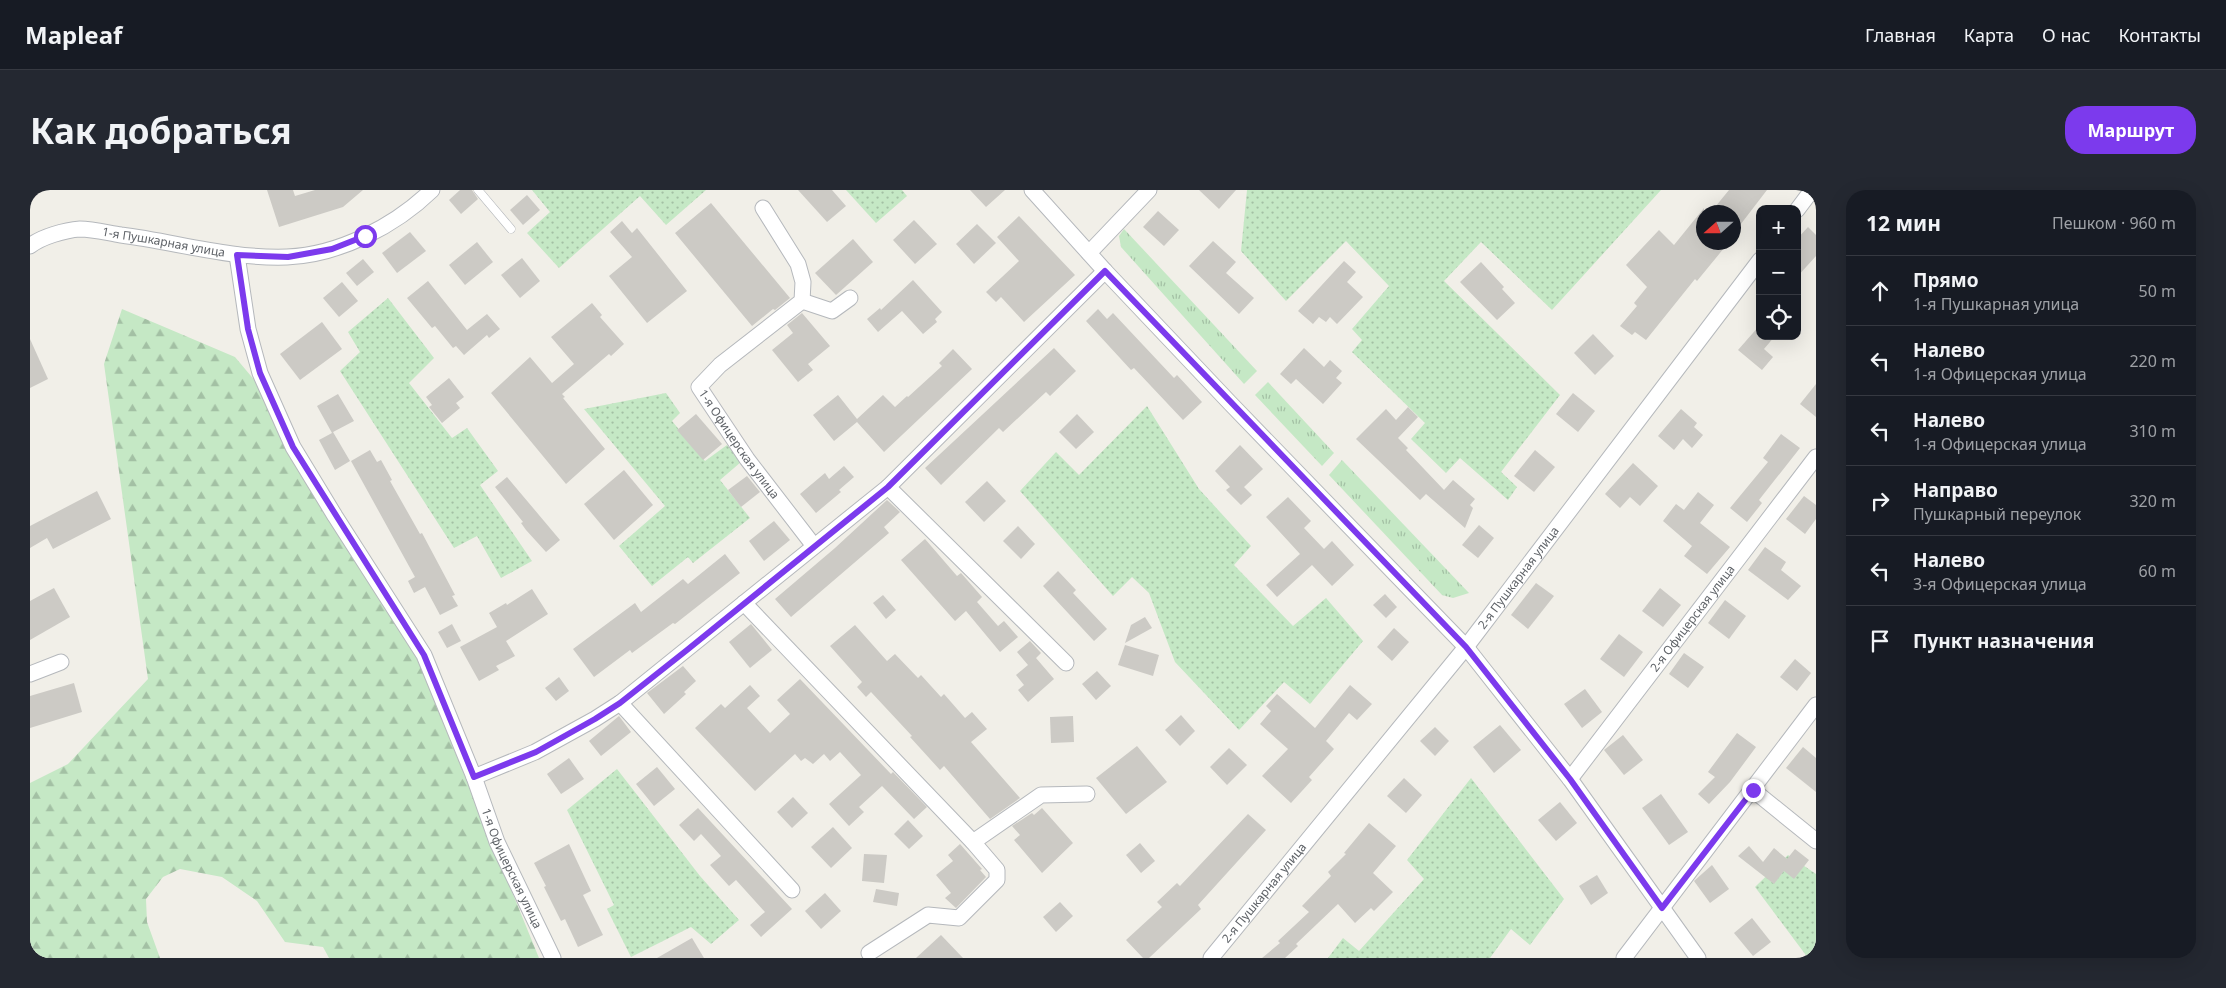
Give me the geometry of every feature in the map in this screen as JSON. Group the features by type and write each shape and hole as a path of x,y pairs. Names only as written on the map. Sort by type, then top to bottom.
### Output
{"street":[{"name":"1-я Пушкарная улица","path":"30,246 53,235 80,229 237,255 288,257 332,249 398,218 432,190"},
{"path":"1032,190 1105,271 1466,647 1570,779 1698,958"},
{"path":"1089,253 1149,190"},
{"path":"1801,205 1812,190"},
{"path":"763,208 798,264 803,282 802,301 832,311 850,298"},
{"name":"1-я Офицерская улица","path":"237,255 248,329 260,373 293,447 424,655 474,777 498,842 553,958"},
{"name":"2-я Пушкарная улица","path":"1211,958 1466,647 1756,265"},
{"path":"474,777 536,752 620,703 888,487 1105,271"},
{"name":"1-я Офицерская улица","path":"802,301 720,365 699,387 747,459 814,546"},
{"name":"2-я Офицерская улица","path":"1570,779 1816,457"},
{"path":"888,487 1066,663"},
{"path":"744,603 974,842 997,870 996,880 959,918 928,915 869,953"},
{"path":"30,674 61,662"},
{"path":"620,703 792,890"},
{"path":"1624,958 1816,705"},
{"path":"1753,790 1816,842"},
{"path":"974,842 1041,794 1087,794"}],"lane":[{"path":"478,190 511,230"}],"green space":[{"path":"532,190 706,190 666,225 640,196 559,268 527,233 550,212"},
{"path":"846,190 902,190 907,196 876,223"},
{"path":"1247,190 1661,190 1552,310 1481,242 1444,281 1560,395 1501,472 1517,487 1508,500 1460,458 1446,473 1411,439 1425,423 1352,352 1362,340 1352,329 1389,286 1346,241 1286,301 1241,251"},
{"path":"1124,229 1257,371 1244,384 1121,247 1119,236"},
{"path":"388,298 434,358 409,383 452,438 467,428 498,471 480,485 532,561 501,578 477,536 454,548 340,371 360,352 348,332"},
{"path":"122,309 235,357 277,407 418,661 539,958 329,958 323,947 285,942 257,901 222,877 180,869 163,877 146,899 147,922 160,958 30,958 30,783 68,764 148,679 104,364"},
{"path":"1268,382 1334,453 1322,466 1255,395"},
{"path":"666,393 680,413 672,421 705,461 727,445 741,462 720,480 750,518 693,563 688,557 652,586 619,546 665,506 584,409"},
{"path":"1147,406 1199,489 1251,546 1234,565 1293,626 1326,598 1363,641 1310,704 1284,682 1239,730 1175,662 1149,593 1132,577 1113,596 1020,491 1056,452 1079,475"},
{"path":"1342,460 1469,593 1453,598 1442,595 1329,475"},
{"path":"617,769 700,876 739,920 711,944 691,927 631,957 607,909 614,905 567,810"},
{"path":"1471,778 1564,899 1530,945 1511,929 1490,958 1328,958 1343,938 1359,951 1424,879 1407,860"},
{"path":"1788,855 1816,874 1816,958 1808,958 1755,887"}],"building":[{"path":"267,190 293,190 295,196 315,190 363,190 343,207 279,227"},
{"path":"460,190 472,190 478,199 461,214 449,200"},
{"path":"798,190 832,190 846,206 827,222"},
{"path":"970,190 1005,190 986,207"},
{"path":"1199,190 1236,190 1219,209"},
{"path":"1729,190 1767,190 1741,224 1741,205 1717,205"},
{"path":"527,195 540,210 523,225 510,210"},
{"path":"711,203 790,298 752,326 675,233"},
{"path":"1158,211 1179,230 1164,246 1143,227"},
{"path":"1019,216 1075,275 1024,322 1001,297 996,302 986,292 1019,261 997,237"},
{"path":"1696,218 1696,250 1722,250 1697,281 1695,279 1646,340 1635,332 1632,335 1620,326 1637,306 1634,303 1647,287 1626,265 1659,230 1674,245"},
{"path":"914,220 937,244 915,264 893,240"},
{"path":"622,221 632,233 637,228 687,291 647,323 609,276 632,257 610,232"},
{"path":"977,224 996,243 974,264 956,244"},
{"path":"1808,227 1816,235 1816,256 1801,273 1801,250 1801,235"},
{"path":"410,232 426,251 397,273 382,253"},
{"path":"853,239 873,262 836,295 815,273"},
{"path":"1213,241 1236,262 1226,273 1254,298 1239,314 1189,266"},
{"path":"477,242 493,262 465,285 449,265"},
{"path":"522,258 540,281 520,298 501,275"},
{"path":"363,259 374,272 357,286 346,273"},
{"path":"1344,261 1356,272 1347,282 1363,297 1337,324 1330,317 1326,322 1319,317 1313,324 1298,311"},
{"path":"1481,262 1504,287 1502,289 1515,303 1497,320 1460,282"},
{"path":"913,280 942,312 935,319 937,322 923,334 902,311 878,332 867,319 880,308 881,310"},
{"path":"428,281 467,330 487,314 500,329 489,338 487,335 464,355 456,346 453,348 435,326 432,328 407,298"},
{"path":"342,282 358,301 339,317 323,298"},
{"path":"592,303 602,315 600,317 624,344 611,356 609,354 562,394 565,397 563,398 605,449 566,484 491,393 530,357 552,383 574,364 551,337"},
{"path":"1098,309 1107,319 1113,313 1174,378 1177,375 1202,402 1183,420 1134,368 1131,370 1086,321"},
{"path":"802,313 830,346 808,364 813,370 798,382 772,350 793,333 787,325"},
{"path":"322,322 342,349 300,380 280,354"},
{"path":"1756,330 1756,340 1772,340 1764,349 1773,357 1762,370 1738,350"},
{"path":"1593,334 1614,356 1595,375 1574,353"},
{"path":"30,339 48,379 30,388"},
{"path":"1054,348 1076,371 1050,396 1046,392 1003,432 999,428 941,485 925,468"},
{"path":"1304,348 1324,367 1330,360 1342,371 1336,378 1342,383 1323,404 1296,379 1291,384 1280,374"},
{"path":"953,349 972,369 884,452 857,422 834,441 813,415 838,395 857,419 883,395 895,407 942,366 939,363"},
{"path":"449,378 464,397 456,403 460,408 442,423 429,407 432,405 426,397"},
{"path":"1816,384 1816,417 1800,404"},
{"path":"1573,393 1595,411 1578,432 1556,414"},
{"path":"338,394 354,421 333,432 350,461 335,470 319,440 332,433 317,406"},
{"path":"1408,407 1418,417 1398,438 1408,448 1406,450 1444,490 1453,480 1475,499 1470,505 1473,508 1465,528 1426,494 1420,500 1356,439 1386,409 1396,420"},
{"path":"1681,409 1697,423 1694,427 1703,435 1692,448 1683,439 1674,450 1658,436"},
{"path":"696,414 722,444 703,460 677,430"},
{"path":"1077,414 1094,432 1076,449 1059,432"},
{"path":"1781,434 1800,448 1759,500 1762,503 1747,522 1730,508 1768,462 1763,458"},
{"path":"1240,445 1263,469 1244,487 1252,495 1241,505 1226,490 1230,487 1215,471"},
{"path":"370,450 377,462 381,460 392,480 390,481 420,534 422,533 455,595 452,596 458,606 440,615 425,587 414,593 408,581 415,577 351,461"},
{"path":"1535,450 1555,467 1534,492 1514,476"},
{"path":"1633,463 1658,486 1640,506 1630,497 1620,508 1605,494"},
{"path":"844,466 854,477 839,490 841,492 816,513 800,494 825,473 829,479"},
{"path":"624,470 653,505 614,540 584,504"},
{"path":"747,476 760,492 741,507 728,490"},
{"path":"507,477 560,540 546,552 526,530 521,523 523,522 495,487"},
{"path":"987,481 1006,501 984,522 965,502"},
{"path":"97,491 111,519 53,549 47,538 30,548 30,526"},
{"path":"1698,492 1714,505 1700,523 1730,547 1707,574 1684,556 1692,546 1663,521 1676,504 1684,510"},
{"path":"1804,496 1816,505 1816,519 1805,534 1786,519"},
{"path":"1288,497 1311,521 1304,528 1324,549 1332,541 1354,565 1332,586 1312,565 1277,597 1266,585 1300,554 1266,517"},
{"path":"887,500 900,512 884,527 889,533 791,617 775,599 835,548"},
{"path":"774,521 790,540 764,561 749,541"},
{"path":"1479,525 1494,538 1478,558 1462,545"},
{"path":"1018,526 1035,544 1021,559 1003,541"},
{"path":"925,539 957,576 961,573 982,597 977,602 998,626 1004,621 1018,637 1000,652 966,611 955,621 901,560"},
{"path":"1765,547 1786,562 1781,570 1801,586 1788,600 1748,570"},
{"path":"725,554 740,573 675,624 673,623 632,653 630,650 594,677 573,649 635,603 641,612 683,579 688,584"},
{"path":"1058,571 1076,590 1073,593 1107,629 1094,641 1043,586"},
{"path":"1536,583 1554,596 1528,629 1511,615"},
{"path":"54,588 70,617 30,640 30,601"},
{"path":"1660,588 1681,605 1663,627 1642,611"},
{"path":"532,589 548,614 506,641 515,656 496,666 499,670 479,681 460,647 497,627 489,613 506,603 507,605"},
{"path":"1385,594 1397,607 1386,618 1373,605"},
{"path":"883,595 896,610 886,619 873,603"},
{"path":"1725,600 1746,616 1729,639 1708,623"},
{"path":"1145,617 1152,628 1125,643 1131,625"},
{"path":"452,624 461,641 447,648 438,632"},
{"path":"751,624 772,650 750,668 729,642"},
{"path":"855,625 887,661 895,654 918,678 921,675 941,697 944,694 965,718 972,712 987,729 971,742 1020,798 990,819 944,766 940,770 910,737 912,736 871,692 866,697 857,687 862,682 830,646"},
{"path":"1394,628 1409,642 1392,661 1377,647"},
{"path":"1619,634 1643,652 1624,677 1600,659"},
{"path":"1030,641 1041,653 1036,658 1054,679 1028,702 1018,690 1024,685 1016,675 1028,665 1017,652"},
{"path":"1125,645 1159,655 1153,676 1118,665"},
{"path":"1684,653 1704,667 1688,688 1669,674"},
{"path":"1795,659 1811,673 1797,691 1780,677"},
{"path":"683,666 696,681 684,692 686,694 664,714 647,693"},
{"path":"1097,671 1111,686 1096,700 1082,684"},
{"path":"559,677 569,691 556,701 545,688"},
{"path":"800,679 891,774 893,772 927,807 914,819 882,786 859,807 864,812 849,826 829,804 861,775 840,752 830,761 824,754 813,764 805,758 801,761 795,754 755,791 695,728 721,704 725,708 750,685 760,696 747,708 770,733 790,714 777,700"},
{"path":"74,683 82,712 30,728 30,696"},
{"path":"1350,685 1372,704 1357,720 1349,713 1326,741 1334,749 1309,777 1312,780 1291,803 1262,776 1288,749 1260,724 1271,711 1266,706 1277,694 1315,728"},
{"path":"1585,689 1602,712 1582,728 1564,704"},
{"path":"1181,715 1195,731 1180,746 1165,730"},
{"path":"619,716 631,732 601,756 589,741"},
{"path":"1073,716 1074,742 1051,743 1050,717"},
{"path":"1500,725 1521,750 1494,773 1473,747"},
{"path":"1435,727 1449,741 1435,756 1420,741"},
{"path":"1737,733 1756,747 1730,782 1709,804 1698,794 1715,777 1708,772"},
{"path":"1623,735 1643,760 1624,775 1604,750"},
{"path":"1137,746 1167,782 1126,814 1096,778"},
{"path":"1803,747 1816,758 1816,792 1786,768"},
{"path":"1229,748 1247,765 1227,785 1210,767"},
{"path":"569,758 584,779 561,794 547,774"},
{"path":"657,767 675,789 654,806 636,784"},
{"path":"1404,778 1422,795 1406,813 1387,796"},
{"path":"1661,794 1688,832 1669,845 1642,808"},
{"path":"793,797 808,813 792,828 777,812"},
{"path":"1560,802 1577,823 1556,841 1538,820"},
{"path":"698,808 792,909 761,937 750,925 765,912 736,880 729,886 710,865 721,856 701,834 694,841 679,825"},
{"path":"1042,808 1073,843 1042,873 1014,840 1020,835 1012,826 1032,813 1034,815"},
{"path":"1248,814 1266,830 1198,905 1201,909 1149,958 1143,958 1126,940 1162,907 1157,902 1177,883 1180,886"},
{"path":"908,820 923,836 909,849 894,834"},
{"path":"1369,823 1396,846 1373,873 1393,892 1374,911 1371,908 1355,923 1338,904 1296,944 1298,946 1285,958 1262,958 1280,943 1278,941 1309,912 1302,906 1331,876 1328,872 1346,854 1344,853"},
{"path":"833,827 852,848 831,868 811,847"},
{"path":"1140,843 1155,861 1141,873 1126,855"},
{"path":"569,844 591,891 583,895 603,935 578,947 565,919 561,921 534,863"},
{"path":"960,844 982,869 980,870 986,877 956,908 945,898 951,893 936,875 953,861 948,855"},
{"path":"1749,846 1763,862 1774,848 1787,859 1795,849 1809,860 1794,879 1784,871 1774,884 1738,856"},
{"path":"864,854 887,855 884,883 862,881"},
{"path":"1712,865 1729,889 1710,903 1694,881"},
{"path":"1597,875 1608,893 1591,905 1579,886"},
{"path":"876,889 899,893 897,906 873,902"},
{"path":"825,893 841,911 821,929 805,911"},
{"path":"1060,902 1073,916 1056,932 1043,917"},
{"path":"1752,918 1771,942 1753,956 1734,933"},
{"path":"941,935 963,958 916,958"},
{"path":"692,938 704,958 657,958"}],"route":[{"path":"365,236 332,249 288,257 237,255 248,329 260,373 293,447 424,655 474,777 536,752 595,719 620,703 687,650 888,487 1105,271 1466,647 1570,779 1662,908 1753,790"}]}
